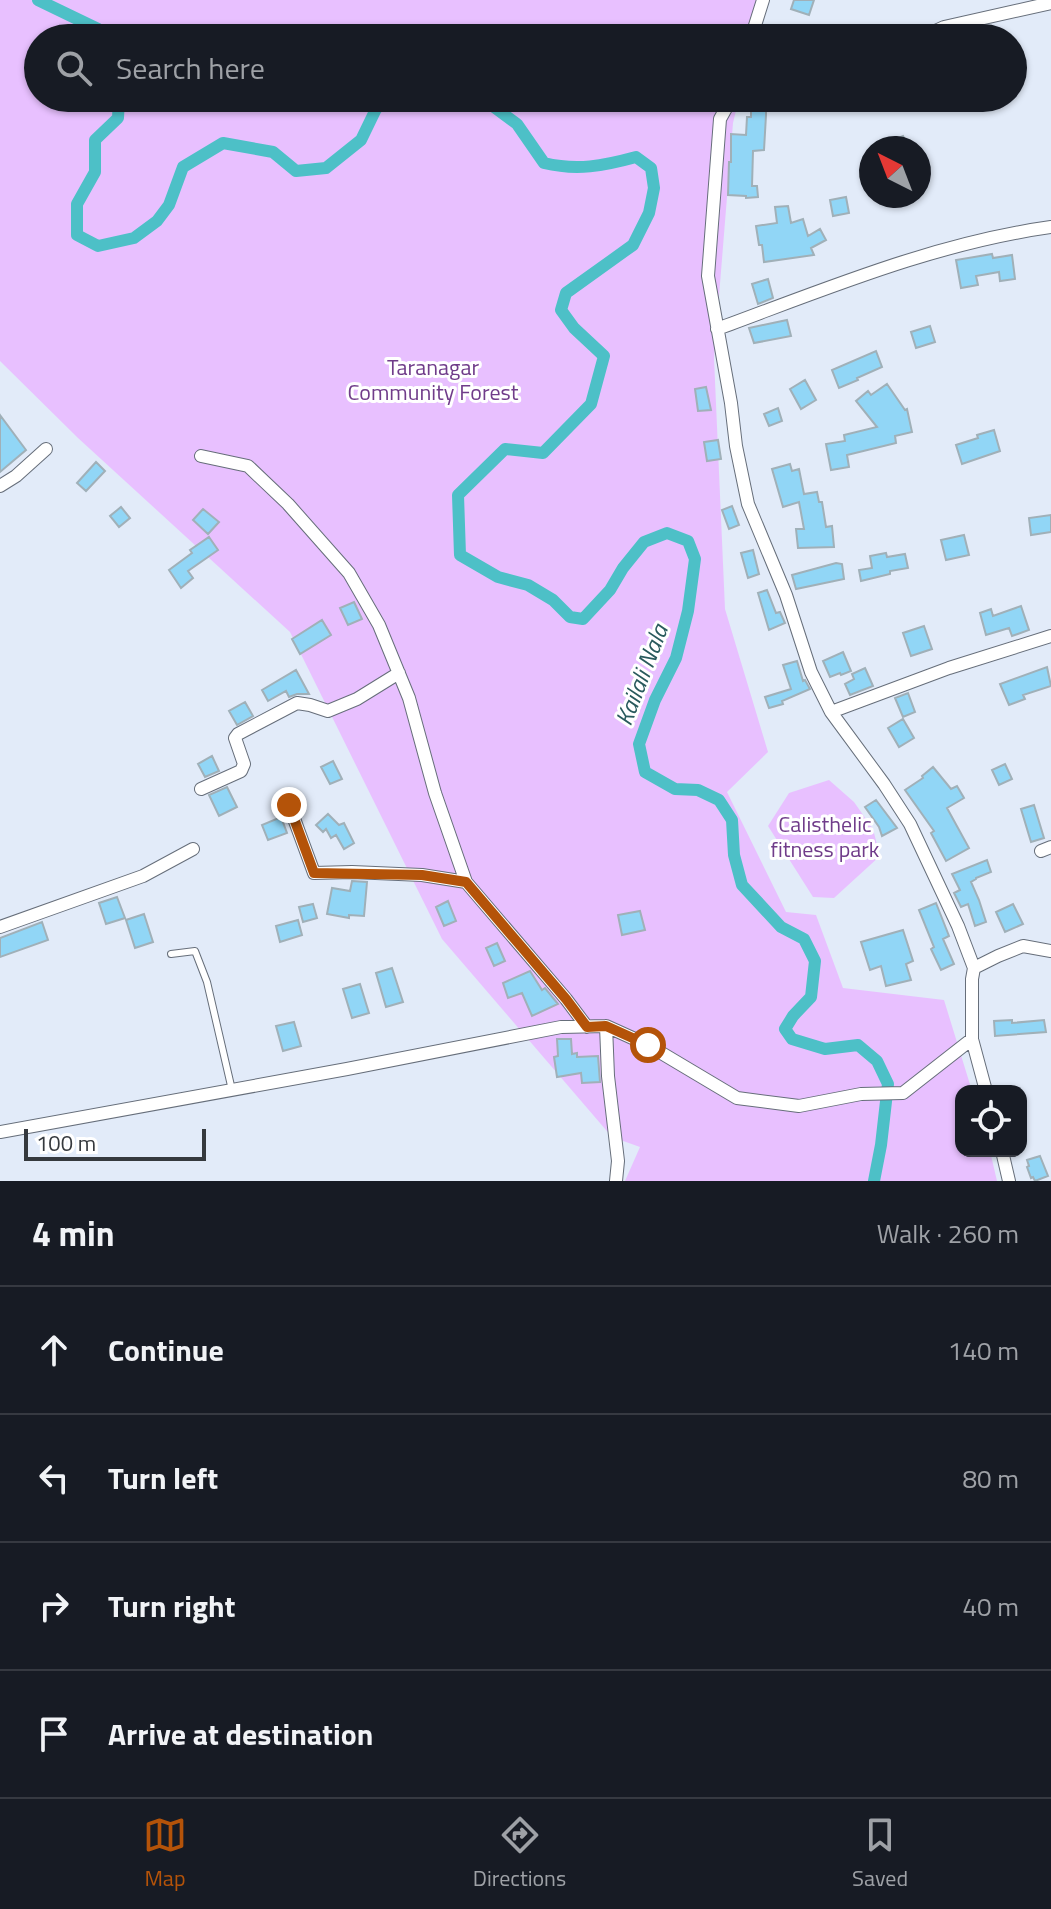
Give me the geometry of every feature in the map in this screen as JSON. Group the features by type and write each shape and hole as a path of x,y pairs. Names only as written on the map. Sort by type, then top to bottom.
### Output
{"street":[{"path":"755,24 763,0"},
{"path":"957,24 1051,3"},
{"path":"724,112 720,119 708,276 748,504 786,595 811,672 831,712 910,824 958,926 974,968 972,1039 984,1085"},
{"path":"717,329 929,253 1051,227"},
{"path":"0,486 46,449"},
{"path":"201,456 248,466 288,504 349,573 379,625 409,698 435,793 466,882 587,1027"},
{"path":"831,712 949,668 1051,636"},
{"path":"201,789 241,771 244,764 235,738 238,734 297,703 328,711 357,699 399,673"},
{"path":"289,805 314,873 422,875 466,882"},
{"path":"0,927 143,876 193,849"},
{"path":"974,968 1023,946 1051,951"},
{"path":"0,1132 561,1027 606,1026 648,1045 737,1098 799,1106 861,1094 903,1093 972,1039"},
{"path":"606,1026 608,1076 618,1161 616,1181"},
{"path":"1003,1157 1009,1181"}],"lane":[{"path":"171,954 195,951 207,982 232,1090"}],"green space":[{"name":"Taranagar Community Forest","path":"0,0 760,0 755,24 24,24 24,112 736,112 714,358 725,609 768,752 727,792 786,912 816,915 843,988 944,1000 970,1085 955,1085 955,1157 991,1157 997,1181 625,1181 640,1147 612,1137 442,939 290,632 78,438 0,361"},
{"name":"Calisthelic fitness park","path":"829,780 854,802 873,829 880,856 834,898 813,897 768,826 789,793"}],"building":[{"path":"794,0 814,0 809,15 791,9"},
{"path":"751,112 766,112 764,150 753,151 752,186 757,186 758,197 728,195 731,134 746,135 747,117 751,117"},
{"path":"846,197 849,213 833,216 830,200"},
{"path":"788,206 791,223 803,219 808,236 820,229 826,240 811,248 814,255 764,262 756,226 777,223 775,207"},
{"path":"992,254 993,258 1012,255 1015,279 1000,281 999,272 976,276 978,285 961,288 956,260"},
{"path":"768,279 773,298 758,304 752,284"},
{"path":"787,320 791,336 754,343 749,328"},
{"path":"930,326 935,342 916,348 911,332"},
{"path":"876,351 882,367 839,388 832,370"},
{"path":"805,380 816,400 801,409 790,389"},
{"path":"887,384 907,409 912,432 895,436 896,443 847,455 849,467 831,470 826,444 845,441 844,435 877,427 856,401 868,391 871,395"},
{"path":"706,387 711,410 698,411 695,389"},
{"path":"778,408 782,421 769,426 764,414"},
{"path":"0,415 26,450 0,472"},
{"path":"994,430 1000,451 962,464 956,445"},
{"path":"718,440 721,459 707,461 704,442"},
{"path":"96,462 105,471 86,491 77,483"},
{"path":"790,464 792,471 799,469 804,494 817,492 826,527 832,526 834,547 798,548 796,529 804,529 799,502 783,507 772,469"},
{"path":"732,506 739,525 729,529 722,510"},
{"path":"121,507 130,518 119,527 110,516"},
{"path":"203,509 219,522 208,534 193,520"},
{"path":"1051,515 1051,532 1031,535 1029,518"},
{"path":"964,535 969,555 946,560 941,540"},
{"path":"209,537 218,550 188,571 193,578 181,588 169,570"},
{"path":"753,550 759,574 748,578 741,553"},
{"path":"886,553 887,557 905,554 908,568 861,581 859,570 872,568 870,556"},
{"path":"842,564 844,579 796,589 792,575"},
{"path":"767,590 776,613 780,612 785,623 769,630 758,593"},
{"path":"354,602 362,619 348,625 340,608"},
{"path":"1021,606 1029,630 1012,636 1009,628 986,635 980,613 991,609 993,616"},
{"path":"322,620 331,635 300,654 292,639"},
{"path":"924,626 932,649 911,656 903,633"},
{"path":"843,652 851,671 830,677 823,661"},
{"path":"797,661 803,681 810,689 769,708 765,697 791,689 783,665"},
{"path":"1047,667 1051,686 1023,695 1025,699 1009,705 1000,684"},
{"path":"865,668 873,686 850,695 845,684 854,679 852,674"},
{"path":"296,670 309,694 289,697 286,691 268,701 262,690"},
{"path":"908,693 915,712 903,717 895,698"},
{"path":"245,702 253,716 237,725 229,711"},
{"path":"903,719 914,738 899,747 888,728"},
{"path":"212,756 219,771 205,777 198,764"},
{"path":"333,761 342,779 330,784 321,767"},
{"path":"1005,764 1012,779 999,785 992,770"},
{"path":"933,767 951,789 957,786 964,798 947,808 969,848 946,861 931,833 934,831 905,790"},
{"path":"227,787 237,807 219,816 209,795"},
{"path":"876,800 897,828 882,836 865,807"},
{"path":"1034,805 1044,838 1031,842 1021,809"},
{"path":"328,814 339,825 344,823 354,843 344,849 336,835 331,838 326,829 323,832 316,825"},
{"path":"281,817 287,833 268,840 262,825"},
{"path":"987,860 991,872 971,882 986,922 975,926 968,904 961,907 954,893 960,890 952,874"},
{"path":"352,881 367,882 364,916 349,915 349,918 327,914 332,888 350,891"},
{"path":"117,897 125,918 106,924 99,903"},
{"path":"448,901 456,921 444,926 436,907"},
{"path":"936,903 949,936 943,939 954,964 941,970 919,910"},
{"path":"313,904 317,918 303,922 299,907"},
{"path":"1013,904 1023,924 1005,932 996,912"},
{"path":"640,911 645,930 622,935 618,915"},
{"path":"144,914 153,942 135,948 126,920"},
{"path":"298,920 302,935 280,942 276,926"},
{"path":"42,922 48,940 0,957 0,938"},
{"path":"903,930 913,961 906,964 911,980 886,986 881,966 870,970 861,942"},
{"path":"497,943 505,961 494,966 486,948"},
{"path":"392,968 403,1002 386,1007 376,973"},
{"path":"530,971 542,990 545,988 558,1004 532,1016 522,993 508,998 503,983"},
{"path":"360,984 369,1013 352,1018 343,989"},
{"path":"1012,1020 1012,1023 1044,1020 1046,1032 995,1036 994,1021"},
{"path":"294,1022 301,1046 283,1051 276,1026"},
{"path":"557,1039 571,1039 572,1054 577,1053 577,1057 598,1056 600,1082 582,1083 581,1073 557,1077 554,1057 558,1056"},
{"path":"1040,1156 1048,1176 1035,1181 1031,1178 1027,1160"}],"waterway":[{"name":"Kailali Nala","path":"38,0 88,24"},
{"name":"Kailali Nala","path":"118,112 118,118 95,140 95,172 77,204 77,235 98,246 134,238 157,221 169,205 183,167 223,143 273,152 296,171 326,168 361,140 375,112"},
{"name":"Kailali Nala","path":"501,112 517,124 544,163 568,167 590,166 636,157 651,168 654,188 649,213 633,245 566,293 561,310 574,328 604,356 591,404 543,453 505,449 458,495 460,555 498,577 528,585 553,600 570,617 583,619 610,590 644,542 667,533 688,541 695,559 688,611 676,658 655,700 639,744 645,772 675,789 698,790 719,800 732,820 734,855 742,885 781,927 804,939 815,961 811,997 785,1029 792,1039 825,1049 858,1045 877,1061 888,1084 874,1181"}],"route":[{"path":"289,805 314,873 422,875 466,882 587,1027 606,1026 648,1045"}]}
